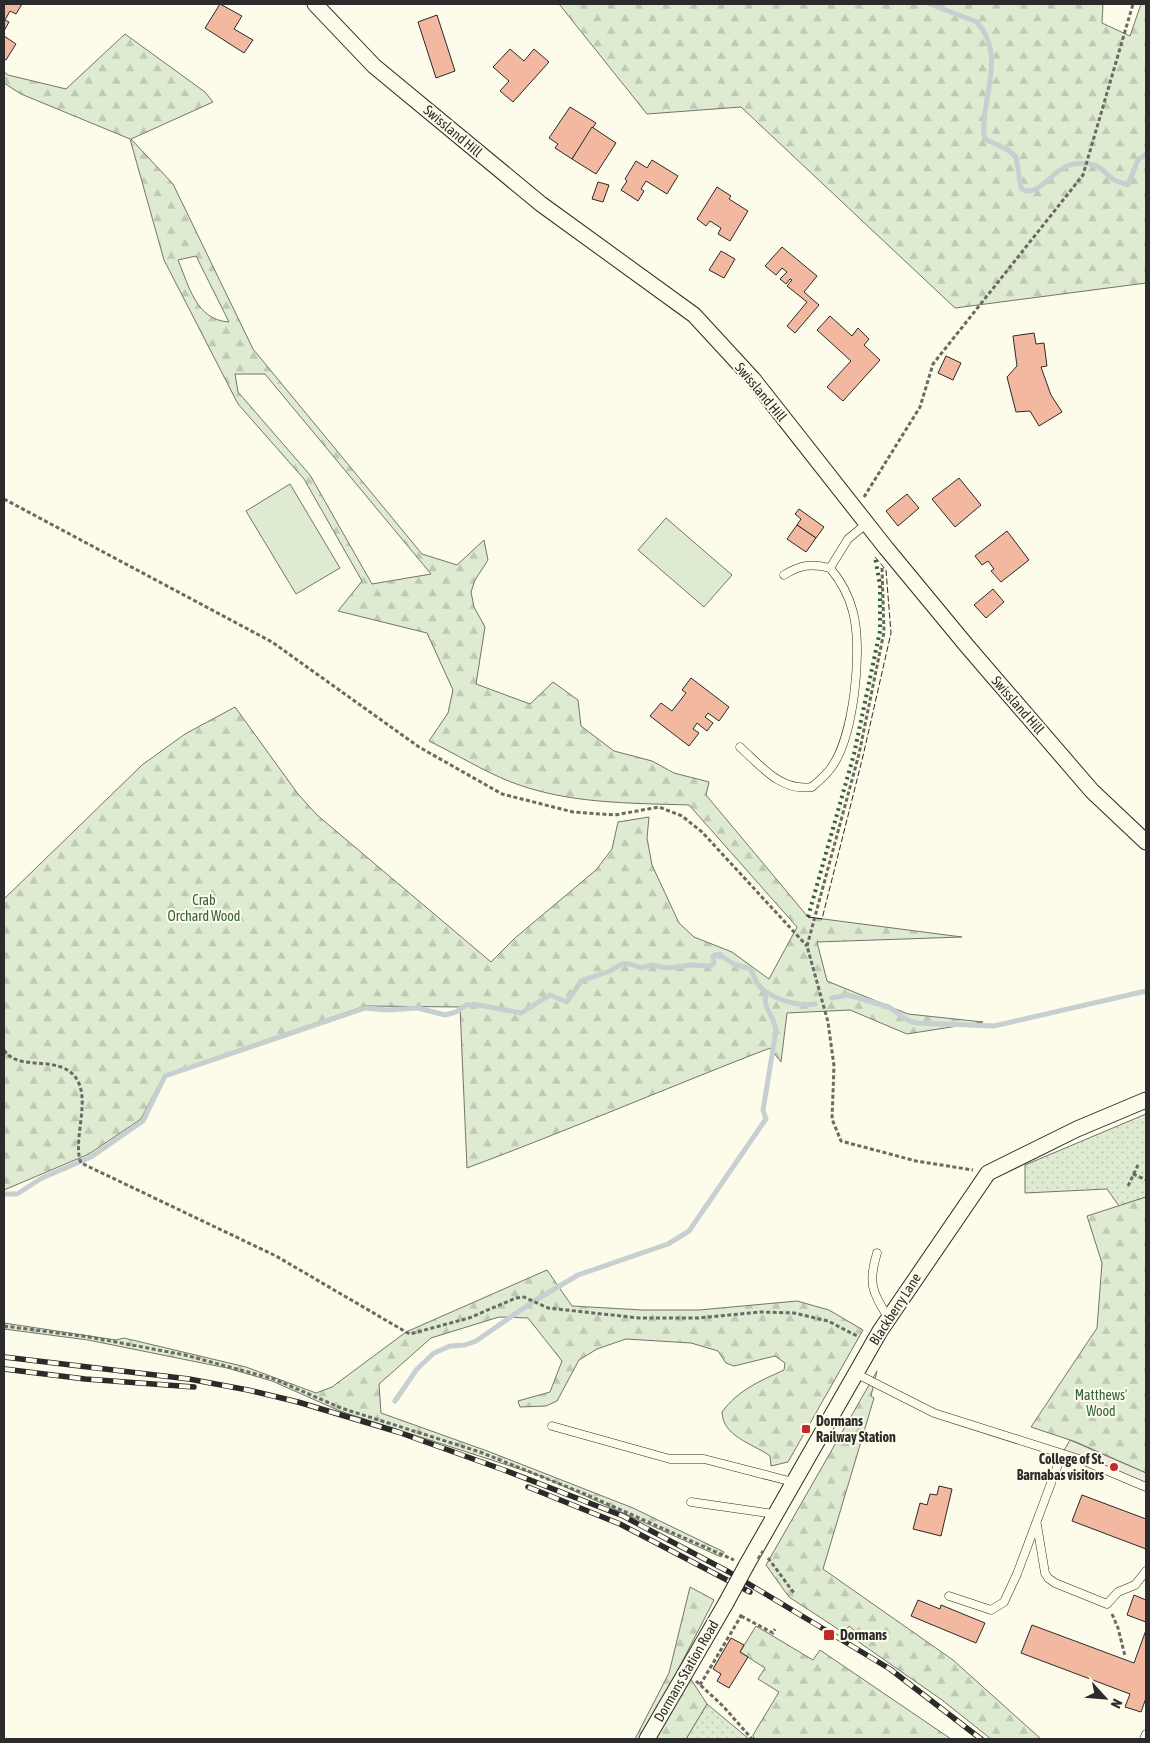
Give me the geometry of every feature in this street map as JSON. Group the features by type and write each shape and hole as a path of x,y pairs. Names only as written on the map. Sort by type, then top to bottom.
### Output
{"street":[{"name":"Swissland Hill","path":"315,4 374,66 518,185 694,315 753,379 892,556 1092,791 1146,842"},
{"name":"Blackberry Lane","path":"726,1603 760,1549 774,1514 888,1317 988,1173 1077,1129 1146,1100"},
{"name":"Dormans Station Road","path":"647,1739 726,1603"}],"lane":[{"path":"830,568 848,539 866,524"},
{"path":"740,747 778,780 790,787 812,787 832,767 848,724 855,686 856,644 854,612 840,580 830,568 817,564 798,566 784,575"},
{"path":"876,1253 872,1270 874,1292 888,1317"},
{"path":"855,1373 934,1413 1062,1454 1146,1487"},
{"path":"552,1426 670,1459 704,1459 793,1482"},
{"path":"949,1596 991,1610 1004,1602 1037,1523 1062,1454"},
{"path":"691,1502 774,1514"},
{"path":"1037,1523 1045,1573 1048,1578 1107,1604 1118,1592 1135,1585 1146,1571"},
{"path":"1144,1739 1146,1734"}],"path":[{"path":"856,510 920,407 933,364 1083,175 1133,4"},
{"path":"4,499 272,642 419,747 502,794 573,812 615,815 659,807 682,816 702,832 807,946 828,1022 834,1066 832,1119 841,1141 916,1161 988,1173"},
{"path":"807,946 859,754 884,632 882,566 892,556"},
{"path":"4,1050 7,1055 28,1063 49,1062 67,1069 80,1086 83,1108 79,1158 81,1163 276,1256 410,1334 469,1318 516,1298 531,1300 535,1304 571,1312 639,1318 698,1318 761,1312 794,1314 828,1322 872,1344"},
{"path":"1128,1186 1138,1165"},
{"path":"1133,1174 1146,1180"},
{"path":"4,1326 82,1336 176,1354 274,1379 341,1408 480,1452 585,1494 733,1559"},
{"path":"760,1549 794,1593"},
{"path":"1107,1604 1118,1628 1125,1656"},
{"path":"752,1739 723,1706 700,1684 739,1614 773,1633 775,1629"}],"green space":[{"path":"559,4 1103,4 1102,23 1130,36 1141,4 1146,4 1146,283 955,308 741,107 647,114"},
{"name":"Crab Orchard Wood","path":"125,34 205,92 213,102 131,139 173,184 253,349 422,554 457,565 484,540 488,560 475,580 471,592 474,607 485,627 476,684 530,704 553,682 578,700 581,726 614,751 652,761 674,773 709,782 706,795 808,917 962,937 817,942 827,981 908,1014 983,1022 907,1034 850,1010 787,1013 781,1062 770,1048 467,1168 460,1007 365,1006 164,1075 141,1119 89,1154 4,1190 4,899 142,765 185,734 235,707 298,794 317,815 491,962 515,938 596,870 612,849 618,822 649,817 647,838 652,865 679,923 694,937 732,952 769,979 797,927 689,805 599,801 554,795 501,778 429,741 448,713 453,690 427,633 338,611 362,581 304,479 238,404 164,260 130,139 21,94 4,83 4,72 8,75 66,89","holes":["196,256 229,322 218,320 209,315 201,308 190,291 178,260","235,374 265,374 431,574 372,584 310,475 238,392"]},
{"path":"290,484 340,568 296,594 246,511"},
{"path":"666,518 732,575 704,607 638,550"},
{"path":"1146,1114 1146,1197 1119,1206 1107,1189 1025,1193 1025,1165"},
{"name":"Matthews' Wood","path":"1146,1197 1146,1473 1076,1442 1031,1427 1097,1328 1102,1263 1087,1216"},
{"path":"547,1270 572,1306 643,1310 699,1310 797,1301 829,1310 863,1330 788,1462 771,1466 770,1456 727,1428 722,1412 742,1392 784,1370 785,1363 775,1356 734,1366 726,1363 718,1351 691,1343 626,1339 597,1349 579,1360 557,1401 546,1406 520,1407 518,1401 550,1392 562,1361 528,1318 499,1317 431,1338 379,1384 381,1413 490,1452 633,1508 724,1552 721,1557 541,1476 340,1411 272,1381 227,1368 88,1340 4,1329 4,1323 116,1340 124,1338 246,1367 316,1393 332,1387 406,1332"},
{"path":"877,1371 871,1396 874,1398 823,1569 953,1660 1041,1739 991,1739 942,1700 853,1638 856,1632 849,1626 844,1633 789,1597 766,1565"},
{"path":"690,1587 714,1600 681,1664 707,1704 686,1739 635,1739 669,1673"},
{"path":"756,1626 813,1660 820,1650 951,1739 754,1739 753,1735 779,1692 758,1679 765,1668 740,1652"},
{"path":"707,1704 749,1739 686,1739"}],"shaded area":[{"name":"College of St. Barnabas visitors","path":"1070,1440 1146,1473 1146,1487 1062,1454"}],"building":[{"path":"4,4 22,4 16,14 10,11 5,20 9,22 4,31"},
{"path":"220,4 242,16 234,29 253,40 244,53 205,28"},
{"path":"437,15 455,71 436,78 418,22"},
{"path":"4,36 16,44 6,60 4,59"},
{"path":"510,49 524,61 534,49 549,62 513,102 500,91 509,81 493,67"},
{"path":"570,107 596,123 572,159 555,148 558,144 549,138"},
{"path":"592,127 616,143 596,174 572,159"},
{"path":"652,160 678,176 667,194 646,181 641,189 644,191 638,201 621,190 627,181 625,179 636,161 647,168"},
{"path":"598,182 609,185 603,202 592,199"},
{"path":"717,187 731,196 729,199 748,211 730,241 718,234 721,228 710,221 706,226 697,219"},
{"path":"782,247 817,276 804,292 819,305 795,333 787,326 807,302 787,286 792,280 790,279 786,284 780,279 787,272 782,268 776,275 765,266"},
{"path":"721,251 735,259 724,278 709,270"},
{"path":"830,316 852,336 858,328 869,339 864,345 880,360 843,401 827,387 851,361 817,330"},
{"path":"1034,333 1036,344 1044,343 1047,366 1041,367 1051,395 1062,412 1039,426 1030,411 1016,412 1007,377 1017,366 1013,336"},
{"path":"946,356 961,363 953,380 938,373"},
{"path":"959,478 981,505 955,527 932,499"},
{"path":"907,494 919,508 898,526 886,511"},
{"path":"799,509 824,527 816,538 797,525 801,519 795,514"},
{"path":"797,525 816,538 806,552 787,539"},
{"path":"1007,531 1029,560 1001,582 991,571 994,569 988,561 982,565 975,556"},
{"path":"993,589 1004,602 986,618 974,605"},
{"path":"691,678 729,707 719,721 708,713 705,717 713,723 707,731 697,723 693,729 699,733 689,746 650,716 661,703 672,711 686,693 682,690"},
{"path":"939,1486 952,1489 941,1536 913,1529 920,1503 927,1505 930,1494 937,1495"},
{"path":"1082,1495 1146,1519 1146,1549 1072,1521"},
{"path":"1134,1595 1146,1600 1146,1622 1127,1615"},
{"path":"918,1600 940,1609 941,1605 985,1623 976,1643 911,1616"},
{"path":"1032,1625 1134,1663 1146,1630 1146,1698 1141,1712 1125,1707 1130,1694 1021,1653"},
{"path":"731,1638 744,1645 740,1652 748,1657 729,1688 717,1681 721,1674 713,1669"}],"waterway":[{"path":"930,4 977,22 986,35 992,63 984,120 984,135 985,139 1008,150 1016,157 1021,188 1025,191 1033,190 1040,186 1061,169 1081,163 1097,166 1115,180 1128,185 1138,160 1146,154"},
{"path":"4,1194 17,1194 42,1178 91,1157 143,1121 165,1076 365,1008 387,1010 418,1008 445,1015 456,1012 466,1005 479,1005 521,1013 550,995 567,1002 581,981 610,971 622,964 630,964 641,968 652,965 668,968 690,965 710,966 714,963 713,956 718,954 734,964 750,969 762,988 775,997 791,1003 815,1004"},
{"path":"832,998 848,995 889,1007 909,1021 917,1023 994,1026 1146,991"},
{"path":"395,1401 417,1369 434,1353 450,1346 465,1345 476,1341 531,1303 578,1275 668,1244 689,1231 766,1119 763,1110 776,1031 767,1008 766,993"}],"railway":[{"path":"4,1357 189,1379 298,1402 398,1432 623,1516 729,1572 890,1669 981,1739"},
{"path":"4,1369 85,1379 194,1387"},
{"path":"528,1487 620,1524 750,1592"}],"hedge":[{"path":"808,917 854,754 880,631 880,585 875,557"}],"fence":[{"path":"808,917 822,919 863,756 891,633 886,570 875,557"}],"place":[{"name":"Dormans Railway Station","path":"806,1429"},
{"name":"College of St. Barnabas visitors","path":"1114,1467"},
{"name":"Dormans","path":"829,1635"}]}
